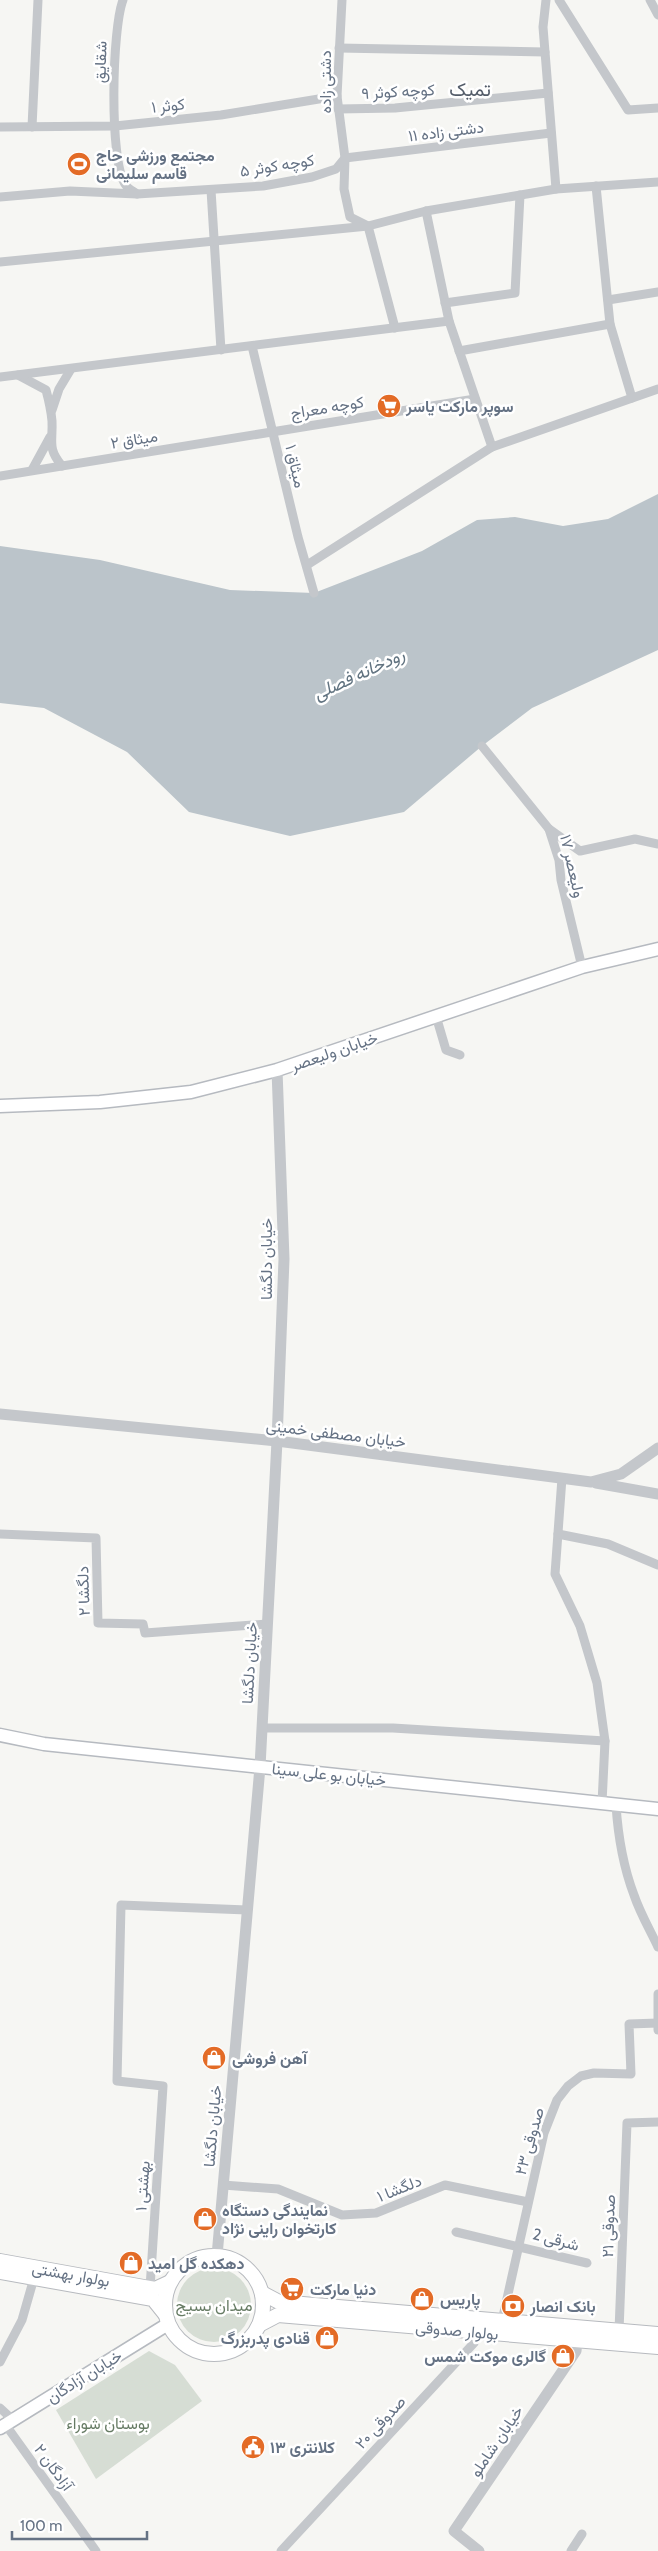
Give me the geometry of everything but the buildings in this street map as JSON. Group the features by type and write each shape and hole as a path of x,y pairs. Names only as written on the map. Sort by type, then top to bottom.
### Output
{"main road":[{"name":"خیابان ولیعصر","path":"0,1106 100,1102 191,1092 277,1070 582,967 658,949"},
{"name":"خیابان بو علی سینا","path":"0,1735 44,1744 658,1809"},
{"path":"217,2256 235,2261 254,2276 262,2293 263,2309 259,2325 253,2335 241,2347 225,2354 213,2355 196,2351 186,2346 173,2334 166,2319 165,2299 170,2282 187,2264 204,2257 217,2256"},
{"name":"بولوار بهشتی","path":"0,2261 155,2289 170,2282"},
{"name":"بولوار بهشتی","path":"0,2272 153,2299 166,2319"},
{"name":"بولوار صدوقی","path":"262,2293 279,2302 658,2334"},
{"name":"بولوار صدوقی","path":"259,2325 278,2315 658,2348"},
{"name":"خیابان آزادگان","path":"6,2424 166,2319"}],"street":[{"path":"32,127 38,0"},
{"name":"شقایق","path":"123,0 118,13 114,57 115,126 124,184"},
{"name":"دشتی زاده","path":"342,0 337,96 345,158 344,189 350,217 368,226"},
{"path":"546,0 543,27 556,189"},
{"path":"559,0 628,110 658,108"},
{"path":"650,0 658,14"},
{"path":"339,48 545,52"},
{"name":"کوچه کوثر ۹","path":"338,109 395,108 548,93"},
{"name":"کوثر ۱","path":"0,128 115,126 221,115 337,96"},
{"name":"دشتی زاده ۱۱","path":"345,158 551,133"},
{"name":"کوچه کوثر ۵","path":"0,197 70,191 137,194 263,186 312,177 336,169 345,158"},
{"path":"0,262 368,226 426,211 556,189 658,182"},
{"path":"116,193 122,190 124,184 137,194"},
{"path":"596,186 610,324 632,398"},
{"path":"211,190 221,350"},
{"path":"445,303 515,293 520,195"},
{"path":"426,211 448,322 492,447"},
{"path":"368,226 395,328"},
{"path":"608,300 658,292"},
{"path":"0,377 448,322"},
{"path":"459,351 610,324"},
{"name":"میثاق ۱","path":"252,346 298,537 314,593"},
{"path":"62,466 53,455 51,415 54,400 71,369"},
{"path":"18,375 46,390 51,415"},
{"path":"307,565 492,447 658,389"},
{"name":"کوچه معراج","path":"273,432 475,399"},
{"name":"میثاق ۲","path":"0,476 273,432"},
{"path":"32,470 51,434"},
{"path":"482,746 549,829"},
{"name":"ولیعصر ۱۷","path":"549,829 580,851 635,839 658,844"},
{"name":"ولیعصر ۱۷","path":"549,829 559,860 561,880 582,967"},
{"path":"436,1016 446,1050 460,1055"},
{"name":"خیابان دلگشا","path":"217,2256 248,1910 262,1728 284,1259 277,1070"},
{"name":"خیابان مصطفی خمینی","path":"0,1414 276,1441 591,1482 621,1474 658,1448"},
{"path":"562,1478 555,1574 573,1608 590,1654 599,1692 605,1741 602,1804"},
{"path":"591,1482 658,1494"},
{"name":"دلگشا ۲","path":"0,1534 96,1538 98,1623 143,1624 145,1633 267,1624"},
{"path":"558,1534 608,1544 658,1565"},
{"path":"262,1728 394,1728 605,1741"},
{"path":"616,1805 626,1873 637,1904 658,1948"},
{"name":"بهشتی ۱","path":"150,2288 164,2086 117,2081 121,1905 248,1910"},
{"path":"658,1994 658,2030"},
{"name":"صدوقی ۲۳","path":"502,2321 544,2133 557,2100 568,2086 581,2076 594,2073 631,2074 629,2024 658,2023"},
{"name":"صدوقی ۲۱","path":"619,2331 627,2123 658,2122"},
{"name":"دلگشا ۱","path":"223,2185 278,2190 342,2214 376,2214 445,2185 528,2202"},
{"name":"شرقی 2","path":"456,2232 518,2245 587,2263"},
{"path":"0,2362 22,2320 34,2278"},
{"name":"صدوقی ۲۰","path":"281,2551 474,2343 475,2332"},
{"name":"خیابان شاملو","path":"479,2551 454,2530 576,2351 577,2341"},
{"name":"آزادگان ۲","path":"0,2408 6,2424 96,2551"},
{"path":"571,2551 582,2534"}],"green space":[{"name":"میدان بسیج","path":"214,2268 228,2271 240,2279 248,2291 251,2305 248,2319 240,2331 228,2339 214,2342 200,2339 188,2331 180,2319 177,2305 180,2291 188,2279 200,2271"},
{"name":"بوستان شوراء","path":"149,2351 175,2365 202,2401 96,2479 56,2410"}],"water":[{"name":"رودخانه فصلی","path":"658,494 658,650 532,708 482,746 404,812 290,836 189,812 127,752 44,708 0,703 0,546 100,560 230,590 314,593 422,551 477,520 515,517 563,526 608,519"}],"place":[{"name":"مجتمع ورزشی حاج قاسم سلیمانی","path":"79,164"},
{"name":"سوپر مارکت یاسر","path":"389,406"},
{"name":"آهن فروشی","path":"214,2058"},
{"name":"نمایندگی دستگاه کارتخوان راینی نژاد","path":"205,2219"},
{"name":"دهکده گل امید","path":"131,2263"},
{"name":"دنیا مارکت","path":"292,2289"},
{"name":"پاریس","path":"422,2299"},
{"name":"بانک انصار","path":"513,2306"},
{"name":"قنادی پدربزرگ","path":"327,2338"},
{"name":"گالری موکت شمس","path":"563,2356"},
{"name":"کلانتری ۱۳","path":"253,2447"}],"district":[{"name":"تمیک","path":"470,89"}]}
